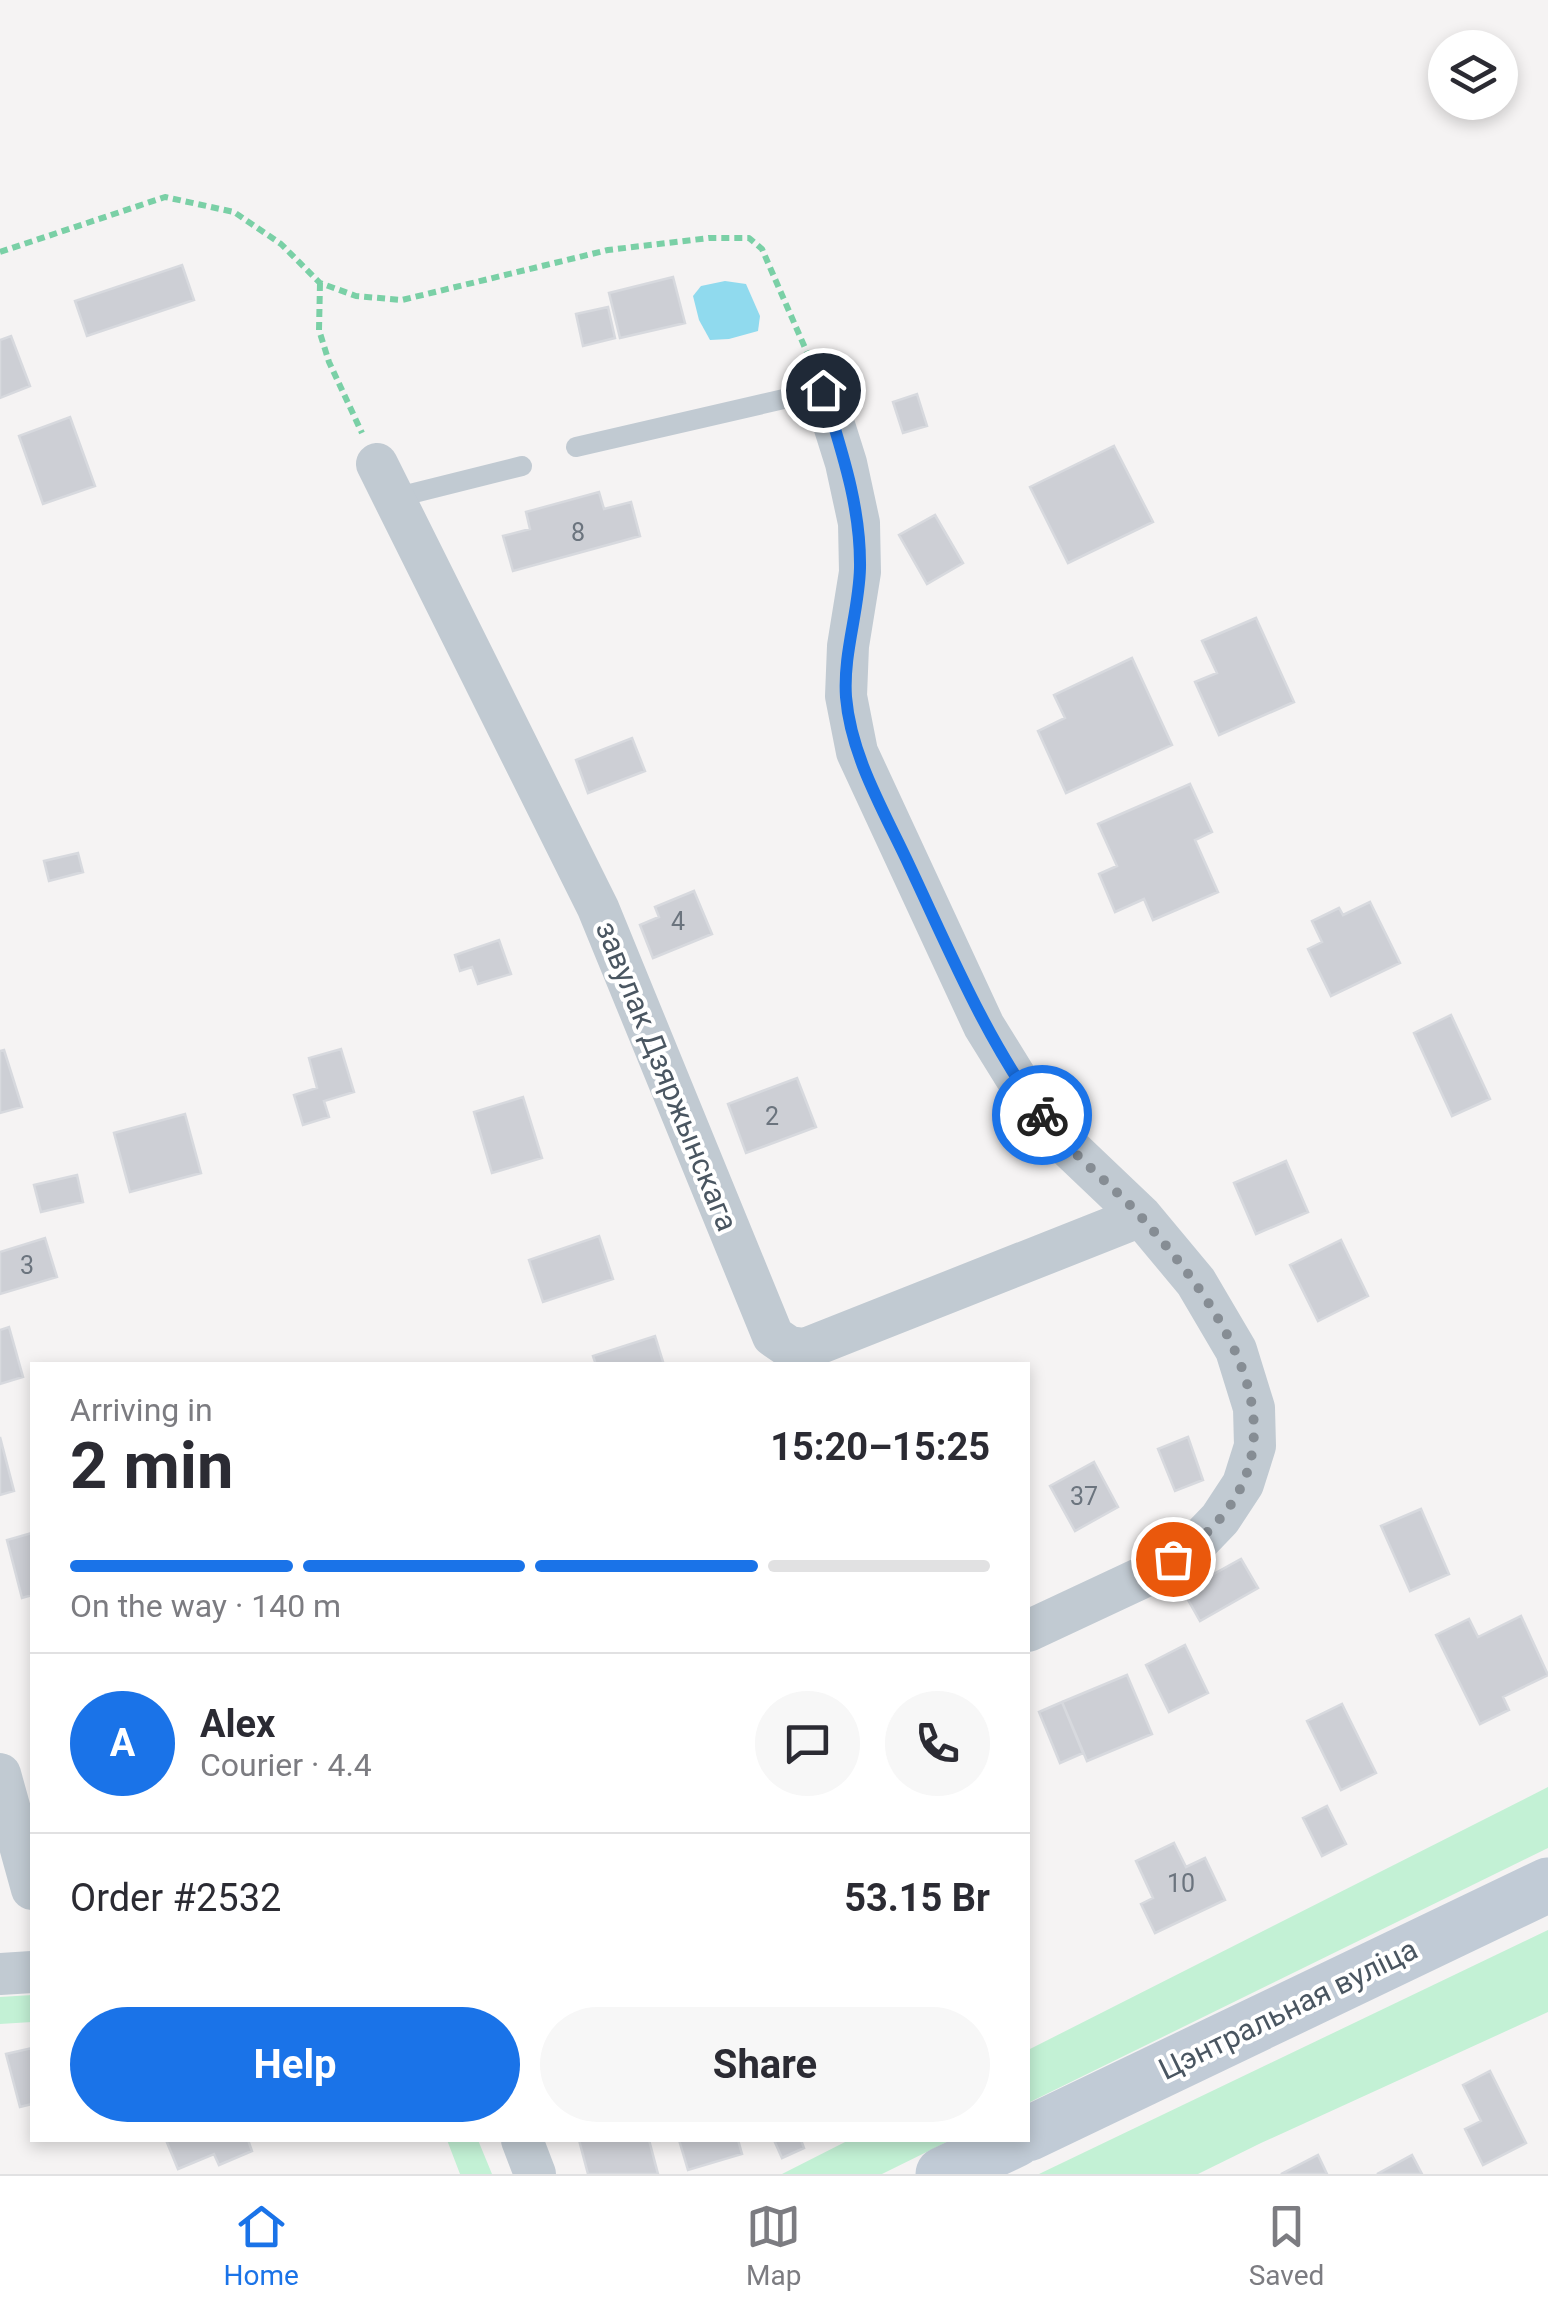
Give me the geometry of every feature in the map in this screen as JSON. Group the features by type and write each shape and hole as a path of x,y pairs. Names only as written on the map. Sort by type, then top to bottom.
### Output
{"main road":[{"name":"Цэнтральная вуліца","path":"1030,2133 1548,1884"},
{"path":"944,2174 1010,2142"}],"street":[{"path":"823,390 846,463 859,523 860,572 848,646 846,696 857,752 984,1026 1022,1089 1058,1137 1141,1216 1196,1282 1236,1350 1254,1408 1255,1446 1243,1484 1220,1519 1194,1545 1152,1573 1030,1630"},
{"name":"завулак Дзяржынскага","path":"386,481 598,908 773,1336 789,1347 805,1349 1141,1216"},
{"path":"0,1774 30,1882"},
{"path":"0,1974 30,1972"},
{"path":"523,2142 535,2174"}],"lane":[{"path":"576,447 823,390"},
{"path":"386,481 522,466"}],"path":[{"path":"0,252 165,197 234,212 281,244 320,283 356,296 402,300 608,250 708,238 749,238 762,249 823,390"},
{"path":"320,283 319,330 329,362 386,481"}],"green space":[{"path":"1548,1787 1548,1848 1030,2102 1030,2049"},
{"path":"1548,1930 1548,2012 1198,2174 1039,2174"},
{"path":"30,1995 30,2022 0,2024 0,1997"},
{"path":"448,2142 479,2142 492,2174 460,2174"},
{"path":"845,2142 947,2142 882,2174 782,2174"}],"water":[{"path":"725,281 746,284 760,316 758,331 710,340 699,320 693,296 701,286"}],"building":[{"path":"182,265 194,300 87,336 75,301"},
{"path":"673,277 685,323 620,338 609,293"},
{"path":"608,307 615,338 583,346 576,314"},
{"path":"11,336 30,386 0,398 0,340"},
{"path":"917,394 927,426 903,433 893,402"},
{"path":"70,417 95,486 43,504 19,436"},
{"path":"1114,446 1153,522 1068,563 1030,487"},
{"path":"599,492 604,509 631,502 640,536 513,571 503,536 530,529 526,512"},
{"path":"935,515 963,563 927,584 899,535"},
{"path":"1256,618 1294,702 1219,735 1195,682 1217,673 1202,641"},
{"path":"1132,658 1172,745 1066,793 1038,731 1065,718 1054,695"},
{"path":"632,738 645,771 588,793 576,760"},
{"path":"1190,784 1212,832 1195,840 1218,892 1153,920 1144,899 1115,912 1099,874 1117,866 1098,824"},
{"path":"78,853 83,872 49,881 44,861"},
{"path":"694,891 712,934 653,958 640,925 659,917 655,907"},
{"path":"1370,902 1400,963 1331,996 1308,949 1322,942 1312,921 1339,908 1343,915"},
{"path":"499,940 511,974 478,984 472,967 460,971 455,955"},
{"path":"1451,1015 1490,1099 1452,1116 1414,1033"},
{"path":"341,1049 354,1092 324,1101 329,1117 303,1125 294,1095 317,1088 309,1058"},
{"path":"4,1050 22,1107 0,1113 0,1051"},
{"path":"797,1078 816,1127 746,1153 728,1104"},
{"path":"523,1097 542,1158 492,1173 474,1112"},
{"path":"185,1114 201,1173 130,1192 114,1133"},
{"path":"1286,1161 1308,1212 1256,1234 1234,1183"},
{"path":"77,1175 83,1202 41,1212 34,1185"},
{"path":"599,1236 613,1279 543,1302 529,1260"},
{"path":"45,1238 57,1277 0,1294 0,1252"},
{"path":"1341,1240 1368,1296 1318,1321 1290,1265"},
{"path":"9,1327 23,1377 0,1384 0,1330"},
{"path":"655,1336 663,1362 595,1362 593,1356"},
{"path":"0,1437 14,1491 0,1495"},
{"path":"1188,1437 1203,1480 1175,1491 1158,1449"},
{"path":"1094,1462 1118,1507 1075,1531 1050,1486"},
{"path":"1421,1509 1449,1574 1410,1591 1381,1526"},
{"path":"30,1534 30,1596 22,1598 7,1540"},
{"path":"1241,1559 1258,1588 1200,1621 1183,1591"},
{"path":"1521,1616 1548,1675 1503,1697 1509,1710 1480,1724 1436,1635 1469,1619 1478,1637"},
{"path":"1185,1645 1208,1693 1169,1712 1146,1665"},
{"path":"1127,1675 1152,1734 1087,1761 1062,1702"},
{"path":"1062,1702 1083,1753 1060,1763 1039,1712"},
{"path":"1342,1704 1376,1773 1341,1790 1307,1721"},
{"path":"1327,1806 1346,1844 1322,1856 1303,1818"},
{"path":"1174,1843 1186,1867 1205,1858 1225,1900 1155,1933 1141,1904 1153,1898 1136,1861"},
{"path":"30,2048 30,2104 20,2107 6,2054"},
{"path":"1490,2071 1526,2143 1483,2165 1465,2129 1481,2121 1463,2085"},
{"path":"167,2142 249,2142 252,2151 219,2165 214,2154 178,2169"},
{"path":"580,2142 650,2142 658,2174 588,2174"},
{"path":"680,2142 739,2142 742,2154 688,2170"},
{"path":"775,2142 802,2142 804,2148 782,2158"},
{"path":"1318,2155 1327,2174 1281,2174"},
{"path":"1412,2155 1422,2174 1377,2174"}],"way so far":[{"path":"1042,1115 1058,1137 1141,1216 1196,1282 1236,1350 1254,1408 1255,1446 1243,1484 1220,1519 1173,1559"}],"route":[{"path":"823,390 846,463 859,523 860,572 848,646 846,696 857,752 984,1026 1042,1115"}]}
